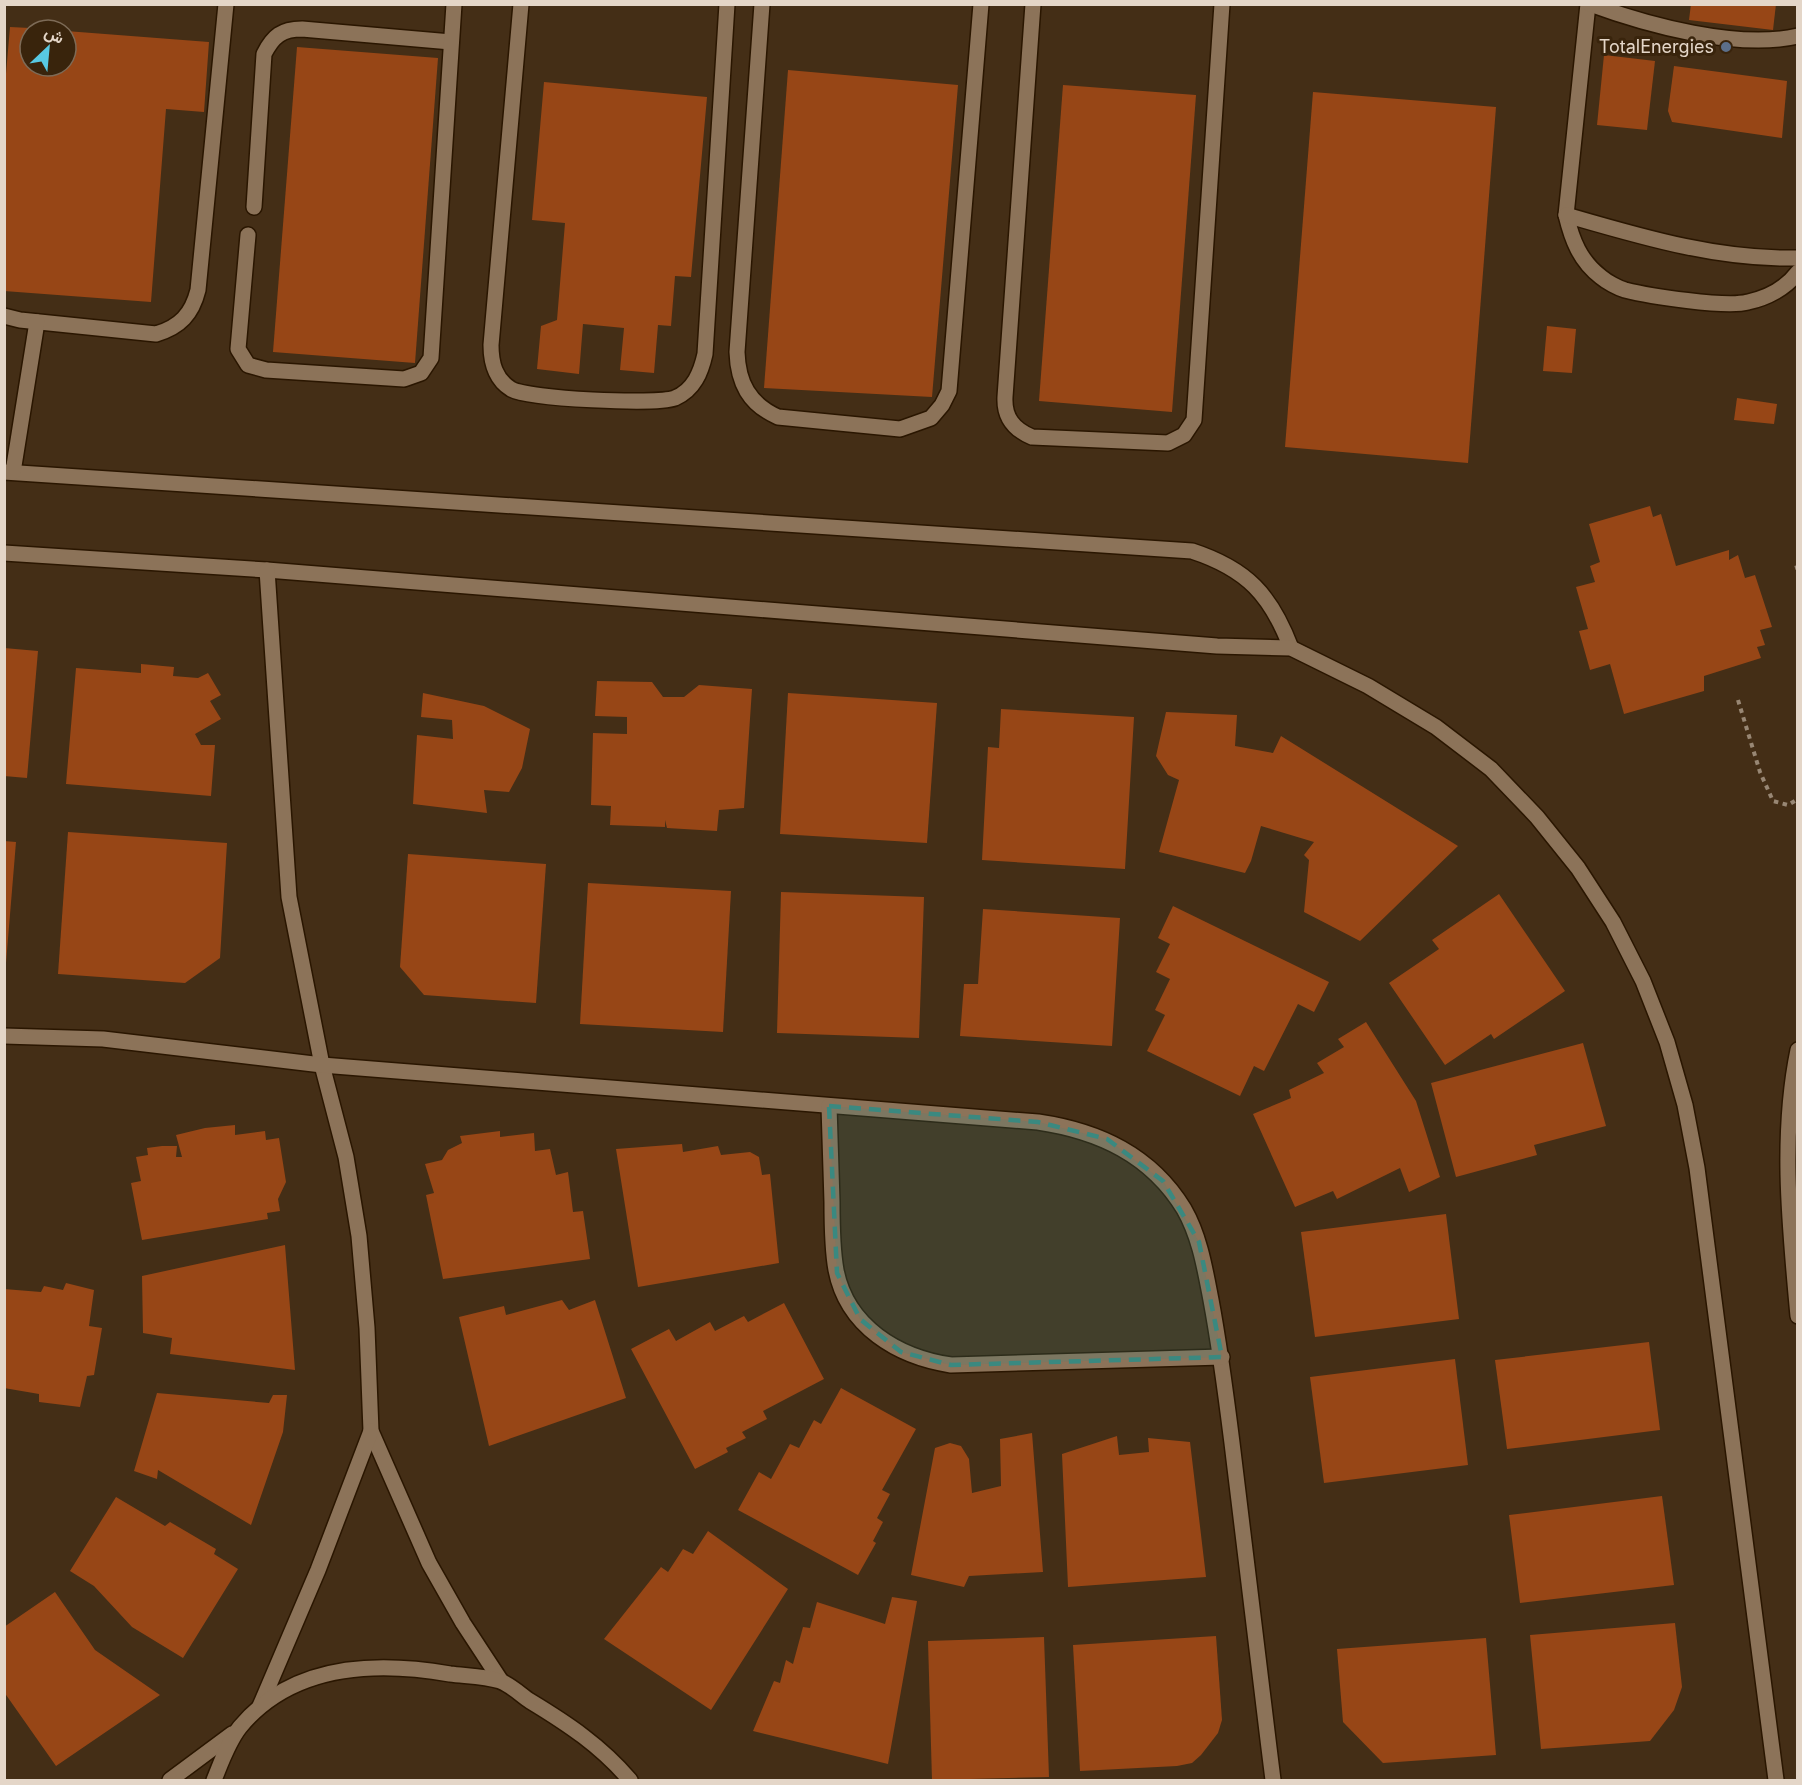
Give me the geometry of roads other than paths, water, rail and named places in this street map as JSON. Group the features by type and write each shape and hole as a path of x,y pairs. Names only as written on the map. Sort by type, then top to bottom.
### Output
{"street":[{"path":"4,316 37,322 156,334 172,329 185,319 194,305 198,290 226,4"},
{"path":"248,235 238,349 248,365 266,370 404,379 421,373 431,358 454,4"},
{"path":"521,4 491,345 493,366 504,384 523,393 646,402 677,397 691,386 701,371 705,354 727,4"},
{"path":"762,4 737,352 742,384 762,410 778,417 900,429 931,418 942,405 949,391 981,4"},
{"path":"1033,4 1005,397 1007,418 1022,433 1032,437 1168,443 1184,435 1194,420 1222,4"},
{"path":"1797,36 1753,40 1679,30 1647,23 1589,4 1566,215 1571,239 1584,261 1601,278 1624,290 1718,302 1745,303 1772,295 1797,272"},
{"path":"254,207 264,54 278,34 289,29 302,29 451,42"},
{"path":"1566,215 1682,246 1768,259 1797,258"},
{"path":"37,322 9,472 1192,550 1219,560 1244,575 1265,596 1281,621 1291,648"},
{"path":"4,553 267,570 1217,646 1291,648 1378,692 1437,727 1491,770 1537,817 1578,868 1613,922 1643,981 1673,1063 1685,1104 1696,1168 1776,1780"},
{"path":"267,570 289,897 322,1065 346,1157 359,1236 367,1328 371,1431 429,1563 463,1623 501,1682"},
{"path":"4,1036 103,1039 322,1065 1038,1122 1073,1127 1107,1139 1137,1157 1163,1181 1184,1210 1199,1242 1222,1357 1273,1780"},
{"path":"1797,1050 1788,1140 1789,1223 1797,1316"},
{"path":"829,1106 833,1247 837,1273 846,1297 860,1319 878,1338 901,1352 925,1361 951,1365 1222,1357"},
{"path":"259,1708 318,1570 371,1431"},
{"path":"170,1780 239,1728 259,1708 301,1682 348,1669 386,1667 423,1669 501,1682 564,1720 593,1743 630,1780"},
{"path":"214,1780 239,1728"}],"place":[{"name":"TotalEnergies","path":"1726,47"}]}
